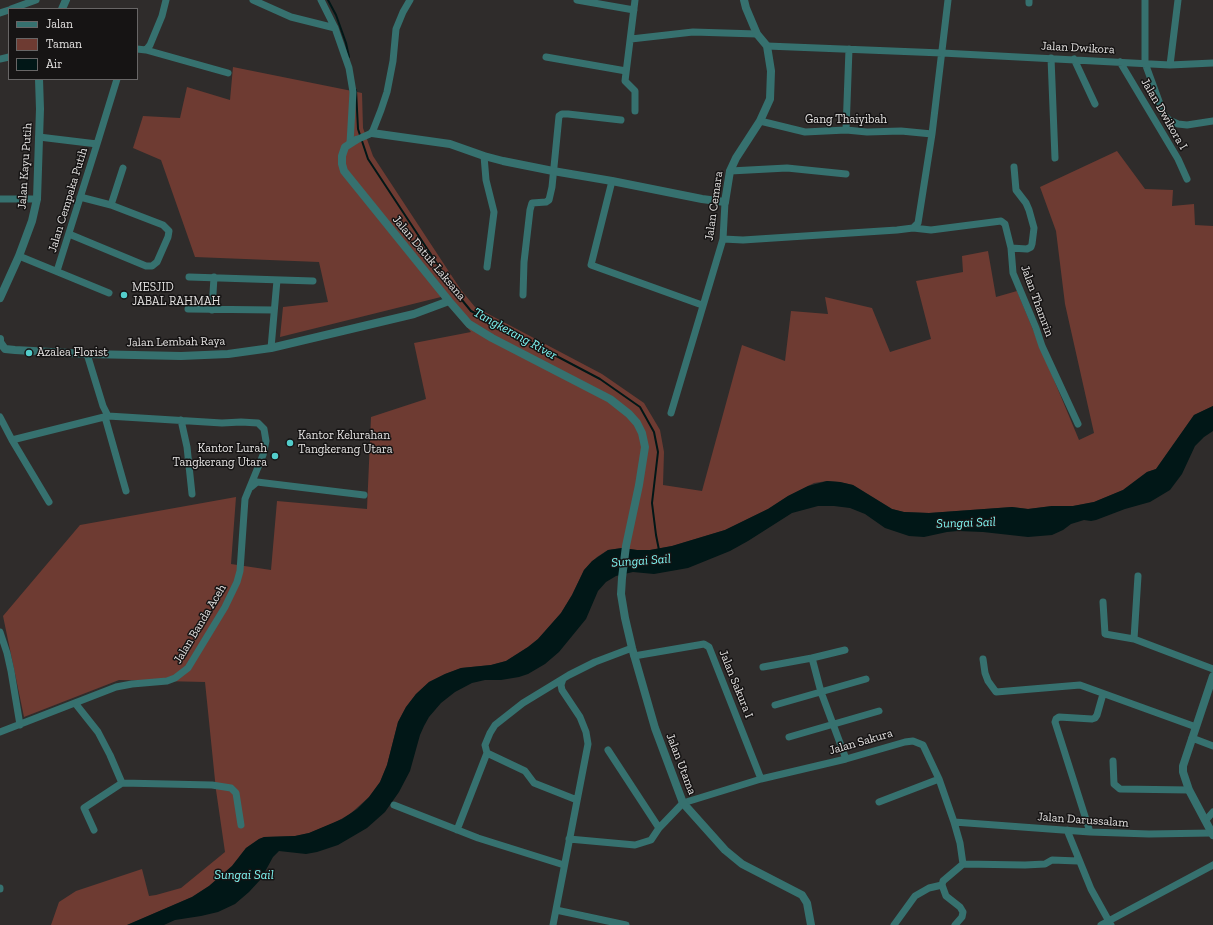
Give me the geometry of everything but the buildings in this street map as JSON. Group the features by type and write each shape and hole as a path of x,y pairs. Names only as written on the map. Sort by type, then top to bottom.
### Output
{"street":[{"path":"13,8 36,0"},
{"path":"146,50 150,45 162,16 166,0"},
{"path":"253,0 291,16 335,28"},
{"path":"321,0 335,28 349,68 353,92 353,141 371,133 450,144 484,156 553,171 725,202"},
{"path":"371,133 387,92 396,29 410,0"},
{"path":"577,0 634,10"},
{"path":"635,0 625,81 635,91 635,111"},
{"path":"744,0 748,14 757,34 767,46 942,53"},
{"path":"913,228 918,223 932,134 948,0"},
{"path":"1145,0 1145,63 1160,108 1169,120 1178,124 1187,125 1213,121"},
{"path":"1170,65 1178,0"},
{"path":"631,39 693,32 757,34"},
{"name":"Jalan Cemara","path":"671,414 702,305 723,240 725,202 730,171 736,158 760,122 770,99 771,71 767,46"},
{"path":"138,49 228,72"},
{"path":"846,130 849,49"},
{"name":"Jalan Dwikora","path":"942,53 1170,65 1213,63"},
{"path":"546,57 626,71"},
{"path":"1051,58 1055,158"},
{"path":"1074,59 1096,104"},
{"name":"Jalan Dwikora I","path":"1120,62 1178,159 1187,179"},
{"name":"Jalan Kayu Putih","path":"1,294 19,256 32,221 37,199 39,80"},
{"path":"97,144 117,80"},
{"path":"523,295 526,238 531,205 532,203 546,202 549,200 552,187 559,116 562,114 621,120"},
{"name":"Gang Thaiyibah","path":"760,122 805,132 846,130 867,132 901,131 932,134"},
{"name":"Jalan Cempaka Putih","path":"39,137 97,144 57,272"},
{"name":"Jalan Datuk Laksana","path":"353,141 345,147 342,156 344,171 469,324 492,338 610,400 630,414 637,423 646,447 640,485 626,546 622,578"},
{"path":"484,156 486,180 494,212 487,267"},
{"path":"1011,248 1027,249 1031,247 1034,228 1026,203 1016,190 1014,167"},
{"path":"111,205 123,168"},
{"path":"730,171 787,168 846,174"},
{"path":"612,181 591,265 702,305"},
{"path":"69,234 146,266 152,266 157,262 168,237 169,231 163,225 111,205 80,197"},
{"path":"0,199 37,199"},
{"name":"Jalan Thamrin","path":"723,240 743,240 913,228 931,230 1001,221 1005,224 1011,248 1013,273 1042,346 1078,424"},
{"path":"19,256 109,293"},
{"path":"189,277 313,281"},
{"path":"212,310 214,277"},
{"path":"271,348 277,280"},
{"name":"Jalan Lembah Raya","path":"0,339 2,349 87,354 181,356 228,354 271,348 414,314 449,301"},
{"path":"188,309 274,310"},
{"path":"87,354 107,416 126,491"},
{"name":"Jalan Banda Aceh","path":"0,732 116,687 167,681 176,678 188,668 225,607 237,582 240,571 245,499 261,461 266,441 264,429 258,423 222,423 107,416 12,440"},
{"path":"0,417 49,502"},
{"path":"181,420 187,447 192,494"},
{"path":"250,488 257,482 364,495"},
{"path":"1134,639 1138,576"},
{"name":"Jalan Utama","path":"622,578 621,594 633,652 655,728 683,803 725,850 742,864 802,895 807,903 811,925"},
{"path":"1102,602 1105,634 1134,639 1213,669"},
{"path":"0,632 10,665 20,725"},
{"name":"Jalan Sakura I","path":"457,830 487,753 485,745 495,725 523,703 569,675 595,662 633,652 704,644 709,647 761,779"},
{"path":"763,667 845,650"},
{"path":"812,658 821,692 846,759"},
{"path":"983,659 988,681 994,690 998,692 1080,685 1196,728"},
{"path":"1212,834 1185,781 1183,766 1213,676"},
{"path":"553,925 588,744 586,732 580,717 562,690 561,685 563,679"},
{"path":"774,705 866,679"},
{"path":"1090,832 1054,722 1059,717 1095,718 1098,715 1103,694"},
{"path":"75,703 98,732 122,783"},
{"path":"789,737 879,711"},
{"path":"1192,738 1213,746"},
{"name":"Jalan Sakura","path":"683,803 761,779 846,759 913,740 923,745 939,779 960,843 963,864"},
{"path":"608,750 659,828"},
{"path":"487,753 525,770 534,783 577,800"},
{"path":"1113,761 1114,784 1120,788 1189,790"},
{"path":"879,802 939,779"},
{"path":"94,830 84,808 122,783 231,788 236,792 242,825"},
{"path":"569,839 635,845 651,840 659,828 683,803"},
{"path":"394,805 478,838 564,865"},
{"path":"1206,820 1213,812"},
{"name":"Jalan Darussalam","path":"954,822 1090,832 1212,834"},
{"path":"1066,830 1091,889 1110,923"},
{"path":"955,925 962,917 963,912 960,907 946,896 942,886 943,881 963,864 1025,865 1045,864 1052,860 1078,861"},
{"path":"1101,925 1110,923 1213,866"},
{"path":"894,925 915,896 929,888 942,886"},
{"path":"556,910 626,925"}],"green space":[{"path":"233,67 362,93 363,128 373,156 461,290 475,307 602,374 644,403 660,430 664,452 663,485 702,491 742,345 785,361 791,311 828,314 825,297 872,308 890,352 931,339 916,281 963,272 962,256 988,251 996,297 1017,291 1079,440 1094,433 1065,304 1056,231 1040,187 1117,151 1145,189 1173,190 1172,206 1194,204 1195,225 1213,226 1213,406 1194,415 1156,469 1147,472 1123,490 1094,502 1073,506 1052,506 1028,509 1012,507 929,513 904,512 892,509 853,485 827,481 814,483 788,496 768,509 725,530 672,546 650,550 622,548 608,550 597,557 584,570 572,595 561,613 538,639 528,647 506,661 491,665 461,668 445,674 429,682 416,694 406,707 398,722 387,765 380,782 369,797 350,814 334,823 309,833 295,836 265,837 259,839 246,848 232,866 209,886 192,897 127,925 51,925 59,902 76,891 142,869 149,896 156,895 181,888 225,852 216,790 205,682 119,680 24,717 3,616 80,525 236,497 231,564 271,570 277,501 367,509 371,417 426,399 414,343 471,332 441,297 280,337 283,307 328,302 319,262 195,257 161,160 133,148 143,116 180,118 187,87 230,100"}],"water":[{"name":"Sungai Sail","path":"1213,406 1213,431 1195,446 1182,474 1170,490 1150,502 1125,509 1096,520 1084,520 1071,524 1052,535 1028,537 958,531 924,537 909,536 885,528 865,514 850,508 818,506 792,513 730,551 688,568 654,574 633,572 616,576 606,582 598,591 586,619 559,652 545,664 528,674 519,677 501,680 485,680 472,683 455,692 441,703 429,717 424,726 410,771 399,792 385,812 367,828 338,845 317,852 306,854 279,851 273,857 261,879 249,892 235,904 218,912 175,920 164,925 127,925 192,897 209,886 232,866 246,848 259,839 264,837 295,836 309,833 342,819 357,809 369,797 380,782 387,765 398,722 406,707 416,694 429,682 445,674 461,668 491,665 506,661 528,647 538,639 561,613 572,595 584,570 592,561 608,550 622,548 650,550 672,546 725,530 768,509 788,496 808,486 827,481 853,485 892,509 904,512 929,513 1012,507 1028,509 1052,506 1073,506 1094,502 1123,490 1147,472 1156,469 1194,415"}],"waterway":[{"name":"Tangkerang River","path":"328,0 336,15 346,43 349,57"},
{"name":"Tangkerang River","path":"356,90 358,129 368,159 457,294 471,311 600,379 640,407 654,432 658,452 652,503 659,550"}],"place":[{"name":"MESJID JABAL RAHMAH","path":"124,295"},
{"name":"Azalea Florist","path":"29,353"},
{"name":"Kantor Kelurahan Tangkerang Utara","path":"290,443"},
{"name":"Kantor Lurah Tangkerang Utara","path":"275,456"}]}
